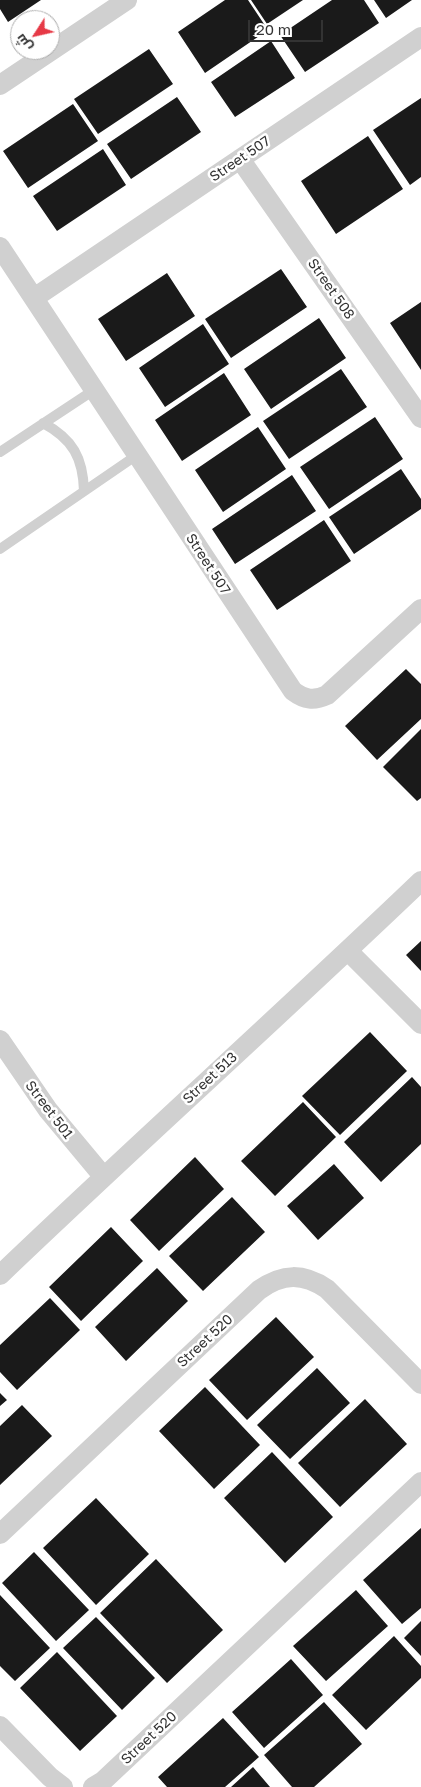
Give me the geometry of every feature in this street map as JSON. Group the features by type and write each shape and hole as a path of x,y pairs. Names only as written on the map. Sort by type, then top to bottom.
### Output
{"street":[{"path":"0,85 128,0"},
{"name":"Street 507","path":"34,298 421,37"},
{"name":"Street 508","path":"240,159 421,418"},
{"name":"Street 507","path":"0,247 287,684 300,697 310,700 319,699 327,695 421,609"},
{"name":"Street 513","path":"0,1275 103,1176 348,951 421,881"},
{"path":"348,951 421,1024"},
{"name":"Street 501","path":"0,1040 48,1110 103,1176"},
{"name":"Street 520","path":"0,1534 259,1290 281,1278 305,1278 317,1282 327,1289 421,1384"},
{"name":"Street 520","path":"94,1787 103,1781 421,1482"},
{"path":"0,1726 50,1777 63,1787"}],"lane":[{"path":"0,452 94,390"},
{"path":"43,423 58,431 70,443 79,458 84,474 84,491"},
{"path":"0,549 137,455"}],"building":[{"path":"0,0 41,0 26,10 10,10 10,21 8,22 0,9"},
{"path":"225,0 248,0 268,30 205,73 178,32"},
{"path":"251,0 303,0 267,24"},
{"path":"332,0 364,0 379,23 305,72 280,35"},
{"path":"374,0 412,0 386,18"},
{"path":"271,41 295,78 235,117 211,82"},
{"path":"149,49 173,84 98,134 74,99"},
{"path":"177,97 201,132 131,179 107,144"},
{"path":"421,98 421,177 410,185 373,130"},
{"path":"73,104 98,141 28,188 3,151"},
{"path":"368,136 403,189 336,234 301,181"},
{"path":"103,149 126,185 57,231 33,196"},
{"path":"281,269 307,307 231,358 205,319"},
{"path":"167,273 195,316 126,361 98,319"},
{"path":"421,302 421,370 390,323"},
{"path":"319,318 346,358 271,409 244,369"},
{"path":"203,324 229,364 165,407 139,368"},
{"path":"341,369 367,407 289,459 263,421"},
{"path":"224,373 251,415 182,461 155,420"},
{"path":"375,417 403,459 329,509 300,467"},
{"path":"258,427 286,469 223,512 195,470"},
{"path":"401,469 421,499 421,509 354,554 329,517"},
{"path":"292,475 316,511 235,564 212,529"},
{"path":"324,520 351,561 277,610 250,570"},
{"path":"406,669 421,684 421,719 377,760 345,726"},
{"path":"421,729 421,798 417,801 383,767"},
{"path":"421,941 421,971 406,955"},
{"path":"370,1032 407,1071 340,1135 302,1096"},
{"path":"412,1077 421,1087 421,1144 381,1182 344,1142"},
{"path":"303,1102 336,1137 275,1196 241,1161"},
{"path":"195,1157 224,1189 159,1251 130,1220"},
{"path":"334,1164 364,1198 318,1240 287,1206"},
{"path":"232,1197 265,1232 203,1291 169,1256"},
{"path":"111,1227 143,1261 81,1321 49,1287"},
{"path":"157,1268 188,1301 126,1361 95,1327"},
{"path":"50,1298 80,1330 17,1390 0,1372 0,1345"},
{"path":"276,1317 314,1357 247,1420 209,1380"},
{"path":"317,1368 350,1403 290,1459 257,1425"},
{"path":"205,1387 260,1445 214,1489 159,1431"},
{"path":"0,1393 7,1400 0,1406"},
{"path":"365,1399 407,1444 340,1507 298,1463"},
{"path":"22,1405 52,1436 0,1485 0,1426"},
{"path":"272,1452 333,1517 285,1563 224,1498"},
{"path":"96,1498 149,1554 96,1605 43,1548"},
{"path":"421,1528 421,1608 402,1624 363,1580"},
{"path":"34,1552 89,1610 56,1641 2,1583"},
{"path":"156,1559 223,1630 167,1683 100,1613"},
{"path":"356,1590 388,1626 326,1681 293,1646"},
{"path":"0,1595 50,1648 15,1681 0,1666"},
{"path":"96,1617 155,1678 122,1710 63,1648"},
{"path":"421,1621 421,1656 404,1638"},
{"path":"394,1636 421,1666 421,1678 366,1730 332,1695"},
{"path":"57,1652 117,1716 80,1751 20,1688"},
{"path":"291,1659 323,1695 264,1748 232,1712"},
{"path":"324,1702 362,1744 314,1787 292,1787 264,1755"},
{"path":"223,1718 259,1757 225,1787 167,1787 158,1777"},
{"path":"253,1767 270,1787 231,1787"}]}
